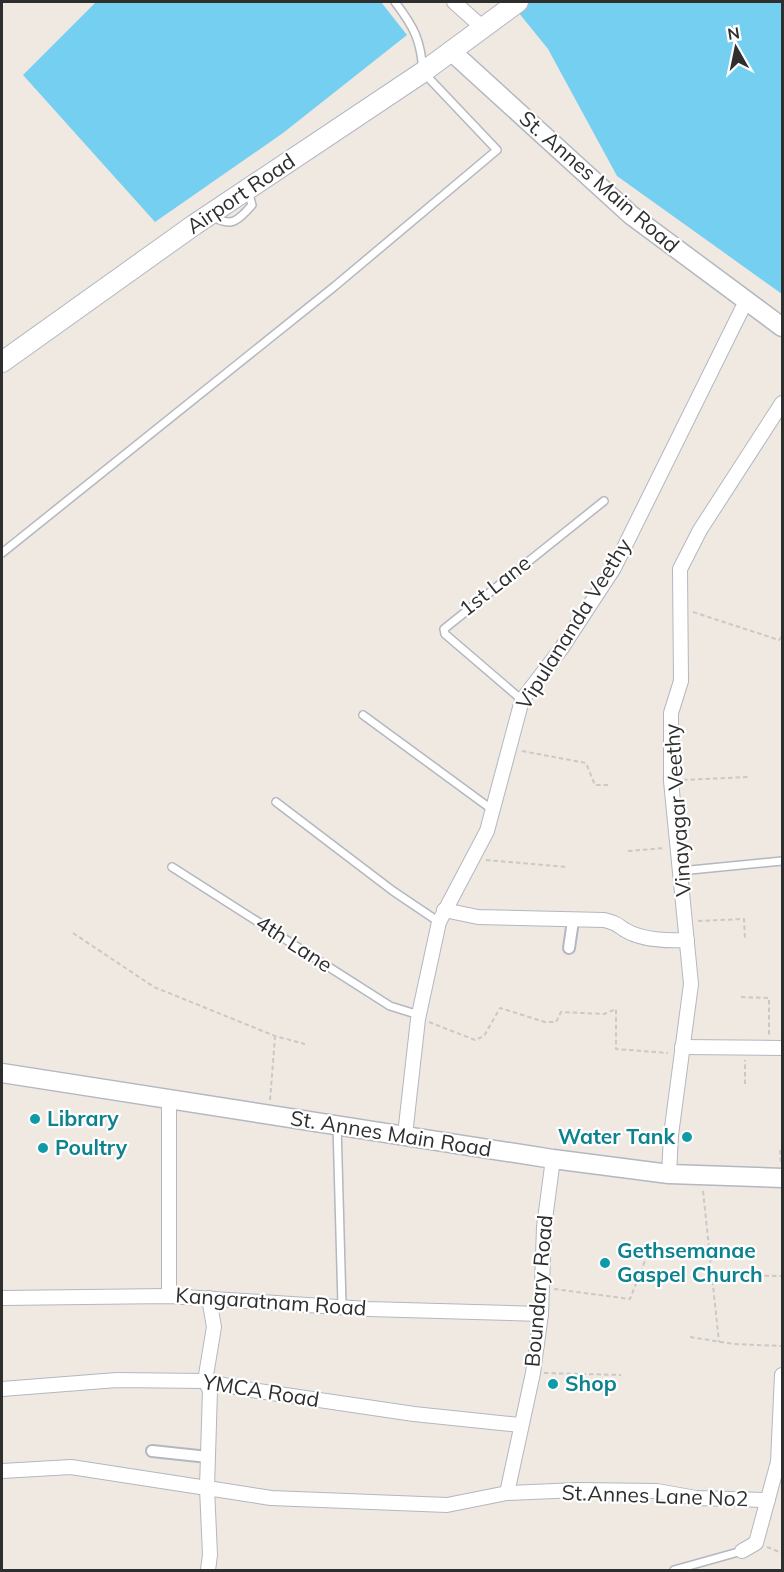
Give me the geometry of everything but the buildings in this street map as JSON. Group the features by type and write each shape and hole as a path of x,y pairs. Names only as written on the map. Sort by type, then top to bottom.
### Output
{"main road":[{"name":"Airport Road","path":"2,362 210,215 423,72 518,2"}],"street":[{"path":"454,2 489,24"},
{"name":"St. Annes Main Road","path":"451,51 631,215 783,327"},
{"name":"Vipulananda Veethy","path":"405,1135 418,1017 442,916 473,859 494,811 507,748 522,700 561,649 614,568 746,301"},
{"name":"Vinayagar Veethy","path":"669,1174 670,1135 691,984 671,781 671,712 681,681 680,569 700,530 783,403"},
{"path":"442,916 604,920 618,923 626,930 665,941 687,940"},
{"path":"569,948 573,921"},
{"path":"682,1050 776,1048"},
{"name":"St. Annes Main Road","path":"2,1074 553,1159 669,1174 783,1178"},
{"path":"169,1296 170,1099"},
{"name":"Boundary Road","path":"507,1493 533,1373 541,1314 544,1227 553,1159"},
{"name":"Kangaratnam Road","path":"2,1298 169,1296 342,1305 368,1309 541,1314"},
{"path":"208,1570 210,1555 207,1488 210,1390 206,1381 214,1327 209,1298"},
{"path":"742,1551 756,1543 778,1462 783,1375"},
{"name":"YMCA Road","path":"2,1389 117,1380 206,1381 414,1414 520,1425"},
{"path":"152,1451 208,1457"},
{"name":"St.Annes Lane No2","path":"2,1471 71,1467 271,1498 447,1505 507,1493 578,1490 657,1491 696,1498 768,1500"}],"lane":[{"path":"2,553 335,286 497,150 423,72 421,48 413,26 395,2"},
{"name":"1st Lane","path":"522,700 445,634 444,629 604,501"},
{"path":"363,715 494,811"},
{"path":"276,802 393,891 442,916"},
{"path":"680,872 783,861"},
{"name":"4th Lane","path":"172,867 390,1006 418,1017"},
{"path":"337,1125 342,1305"},
{"path":"674,1570 742,1551"}],"path":[{"path":"679,607 779,640 783,636"},
{"path":"507,748 586,763 596,785 609,785"},
{"path":"671,781 748,777"},
{"path":"628,851 677,847"},
{"path":"473,859 567,867"},
{"path":"686,922 744,919 745,940"},
{"path":"73,933 154,987 275,1036 305,1044"},
{"path":"741,998 769,998 776,1048"},
{"path":"418,1017 475,1040 484,1036 500,1008 545,1022 556,1022 561,1012 604,1014 616,1010 616,1049 682,1050"},
{"path":"268,1114 275,1036"},
{"path":"745,1049 745,1084"},
{"path":"702,1176 719,1342"},
{"path":"542,1288 630,1299 650,1248"},
{"path":"712,1275 783,1276"},
{"path":"690,1337 719,1342 783,1346"},
{"path":"533,1373 574,1376 621,1374"}],"water":[{"path":"96,2 381,2 407,35 283,133 155,222 23,75"},
{"path":"510,2 782,2 782,294 617,176 548,49"}],"place":[{"name":"Library","path":"35,1119"},
{"name":"Water Tank","path":"687,1137"},
{"name":"Poultry","path":"43,1148"},
{"name":"Gethsemanae Gaspel Church","path":"605,1263"},
{"name":"Shop","path":"553,1384"}]}
